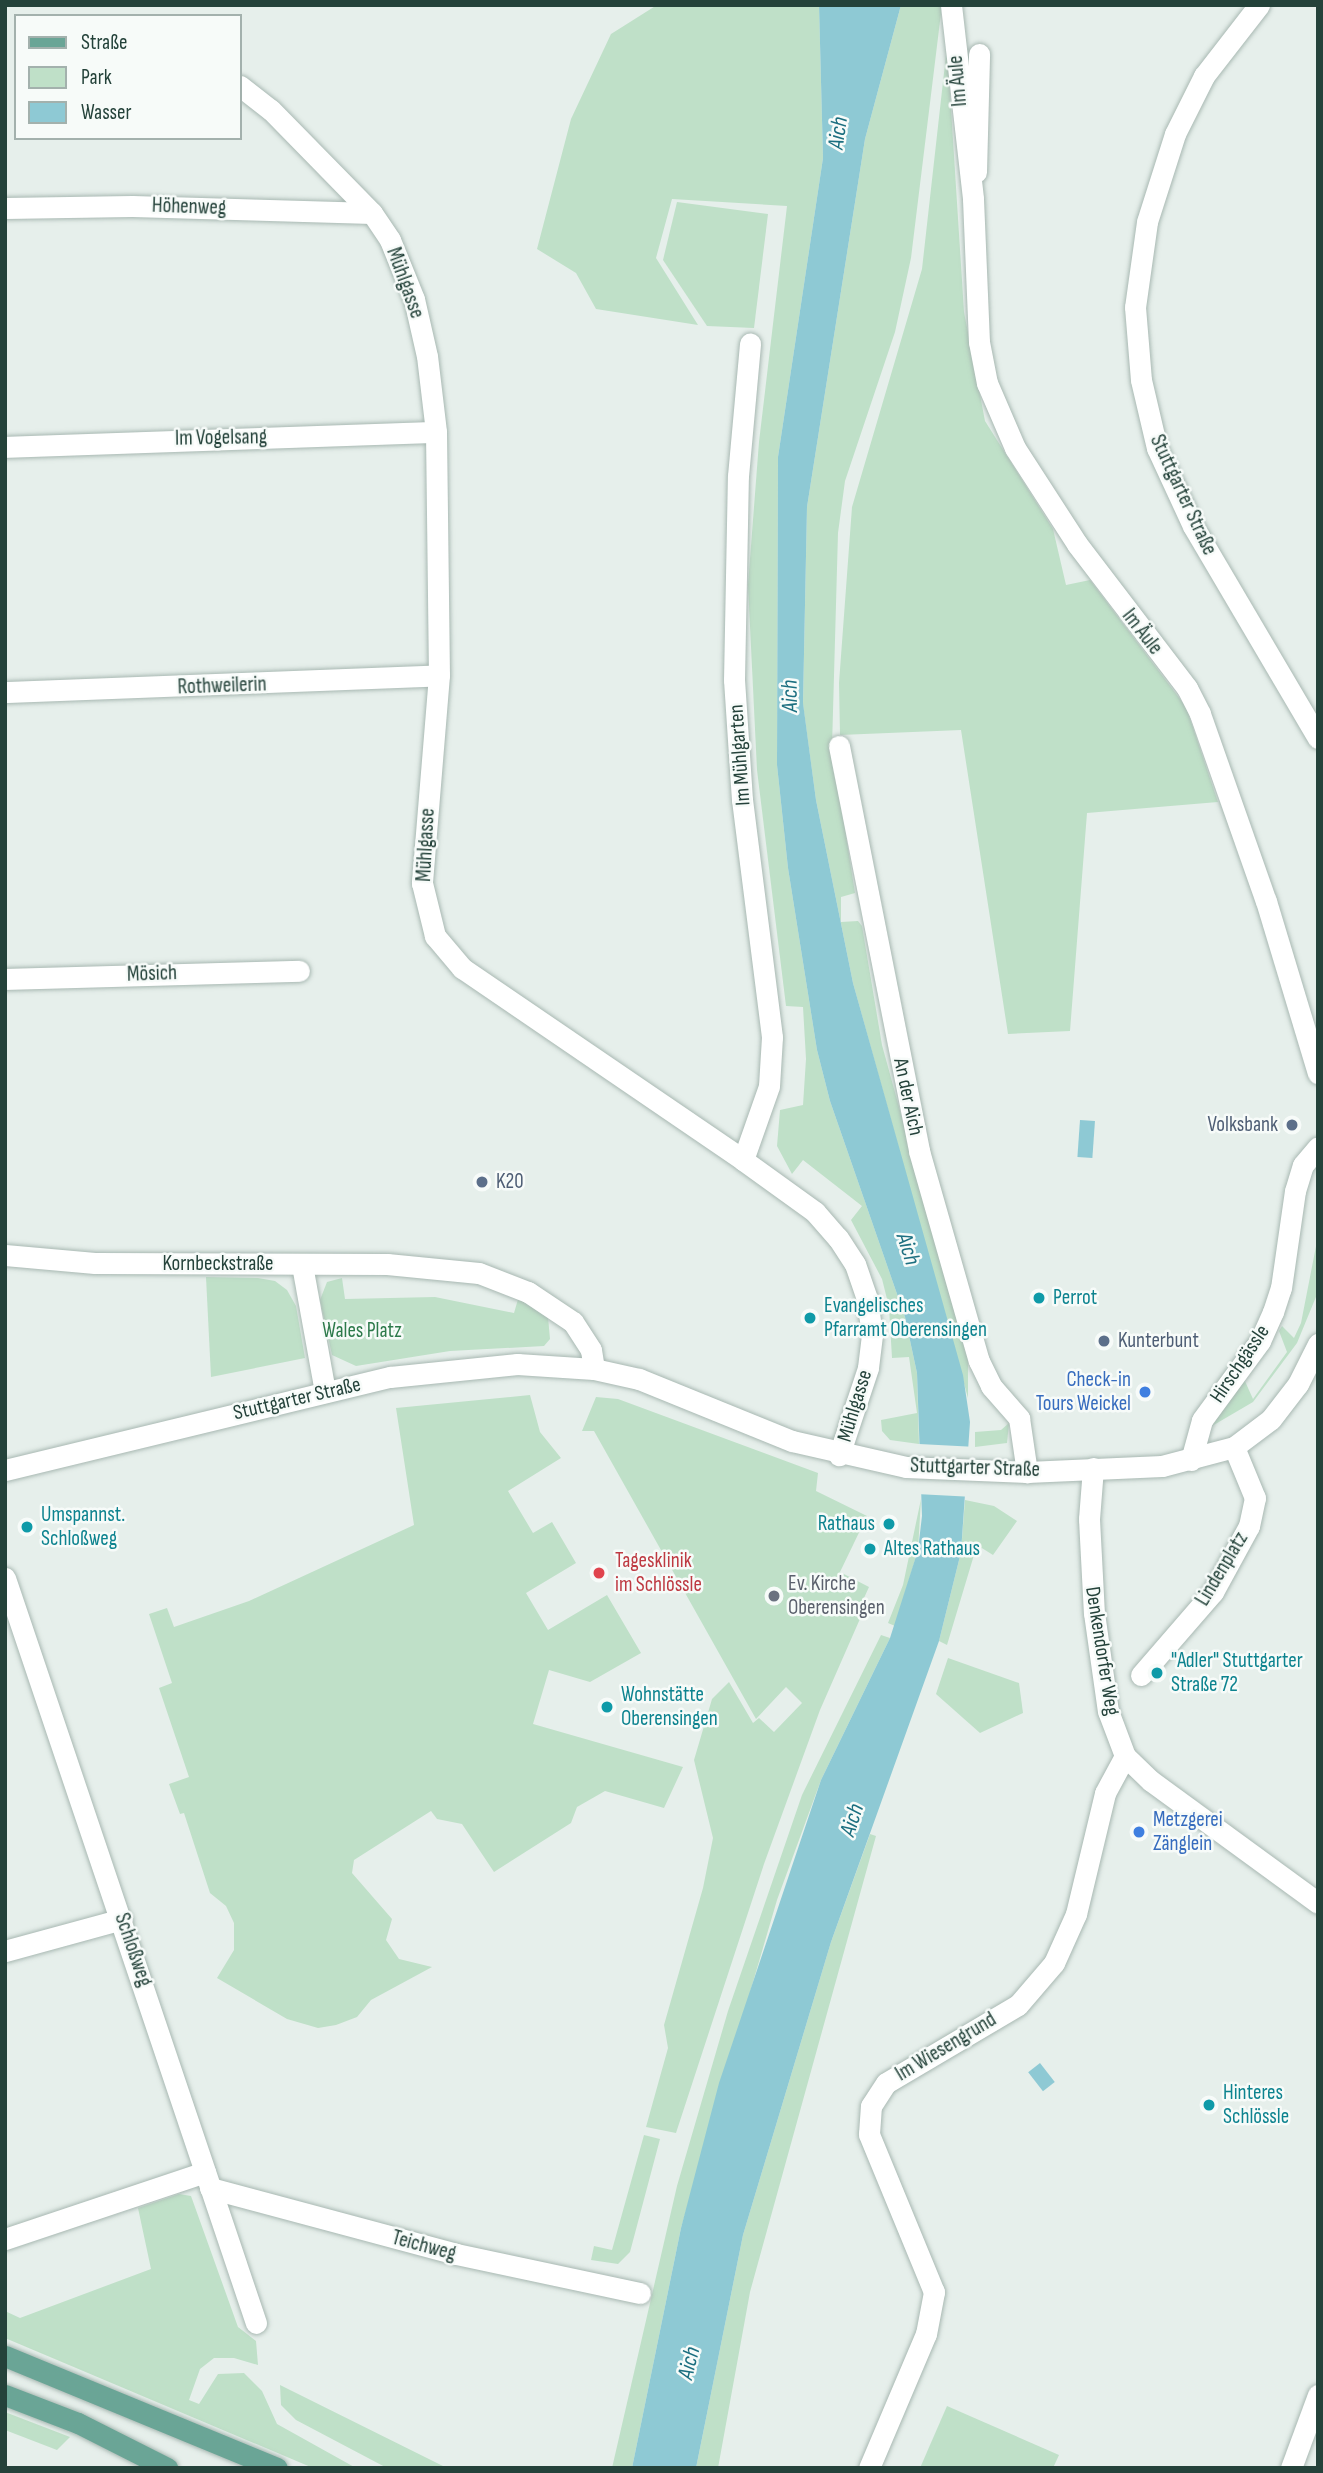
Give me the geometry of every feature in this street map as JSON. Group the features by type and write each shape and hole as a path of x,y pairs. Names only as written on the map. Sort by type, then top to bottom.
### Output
{"main road":[{"path":"5,2356 248,2462 277,2468"},
{"path":"5,2395 78,2423 167,2468"}],"street":[{"name":"Im Äule","path":"951,5 966,163 973,199"},
{"name":"Stuttgarter Straße","path":"1259,5 1244,13 1203,76 1175,134 1147,222 1135,307 1141,380 1157,448 1193,526 1318,738"},
{"name":"Im Äule","path":"979,54 979,143 973,199 979,342 999,415 1015,447 1096,573 1187,688 1200,714 1266,901 1318,1073"},
{"name":"Mühlgasse","path":"242,88 271,110 372,213 390,240 414,299 427,356 436,432 439,675 422,883 435,936 462,968 743,1160 815,1212 838,1238 855,1264 867,1299 872,1335 867,1368 839,1455"},
{"name":"Höhenweg","path":"5,208 132,206 372,213"},
{"name":"Im Mühlgarten","path":"743,1160 769,1086 772,1037 742,800 734,680 738,476 750,344"},
{"name":"Im Vogelsang","path":"5,447 436,432"},
{"name":"Rothweilerin","path":"5,692 439,675"},
{"name":"An der Aich","path":"839,746 919,1151 979,1360 991,1386 1019,1418 1027,1472"},
{"name":"Mösich","path":"5,979 299,971"},
{"name":"Hirschgässle","path":"1191,1461 1202,1420 1260,1341 1273,1312 1303,1165 1318,1147"},
{"name":"Kornbeckstraße","path":"5,1255 94,1264 302,1265 325,1392"},
{"path":"302,1265 445,1267 479,1273 528,1292 573,1322 591,1350 594,1369"},
{"name":"Stuttgarter Straße","path":"5,1470 325,1392 456,1368 517,1364 594,1369 683,1394 792,1441 839,1455 906,1467 1027,1472 1191,1461 1234,1447 1271,1419 1298,1384 1318,1344"},
{"name":"Lindenplatz","path":"1141,1675 1213,1592 1249,1526 1255,1498 1234,1447"},
{"name":"Denkendorfer Weg","path":"1093,1468 1089,1519 1094,1613 1108,1710 1125,1756 1151,1781 1318,1903"},
{"name":"Schloßweg","path":"5,1578 256,2323"},
{"name":"Im Wiesengrund","path":"869,2468 926,2334 934,2292 869,2134 871,2106 886,2083 1018,2005 1054,1963 1076,1914 1105,1793 1125,1756"},
{"path":"5,1951 122,1919"},
{"path":"5,2239 208,2180"},
{"name":"Teichweg","path":"208,2180 456,2254 640,2294"},
{"path":"1291,2468 1318,2395"}],"green space":[{"path":"657,5 819,5 823,158 778,457 777,765 788,868 817,1050 830,1101 905,1317 917,1373 919,1444 890,1440 882,1431 881,1420 917,1413 909,1357 892,1358 889,1307 882,1279 851,1220 862,1206 803,1160 792,1174 777,1146 780,1110 803,1105 806,1059 803,1007 786,1006 757,770 748,585 759,442 787,206 672,199 656,258 698,325 596,309 576,273 537,249 571,119 611,34"},
{"path":"901,5 942,5 911,258 895,332 845,481 838,533 832,747 855,893 841,897 841,922 858,921 862,926 882,1045 968,1359 968,1398 853,983 816,800 803,704 807,507 865,139"},
{"path":"947,46 964,312 985,421 1053,529 1066,585 1090,580 1186,707 1218,802 1087,813 1070,1031 1008,1034 961,730 840,735 839,683 852,507 922,269"},
{"path":"677,202 768,214 754,328 707,326 663,260"},
{"path":"1318,1236 1318,1292 1297,1343 1253,1402 1212,1426 1244,1379 1253,1399 1287,1352 1279,1331 1282,1326 1294,1338 1301,1323"},
{"path":"206,1277 258,1278 275,1281 287,1290 296,1306 305,1358 211,1377"},
{"name":"Wales Platz","path":"342,1278 345,1299 435,1297 514,1313 519,1296 548,1317 550,1339 544,1346 450,1351 356,1366 332,1355 320,1300 327,1282"},
{"path":"530,1395 540,1432 561,1458 508,1491 533,1533 552,1522 576,1563 526,1593 548,1630 607,1595 641,1653 590,1682 549,1670 533,1724 683,1767 664,1808 605,1791 577,1807 571,1823 494,1872 462,1824 437,1819 431,1811 354,1860 352,1873 392,1919 386,1940 399,1959 432,1967 371,2000 357,2017 336,2025 318,2028 287,2019 217,1978 234,1950 234,1923 226,1906 210,1893 184,1813 180,1814 169,1784 189,1777 159,1688 172,1683 149,1614 167,1608 174,1627 249,1601 414,1525 396,1408"},
{"path":"596,1397 618,1399 818,1473 816,1491 867,1516 840,1572 869,1587 859,1609 863,1612 820,1710 764,1864 676,2133 646,2127 668,2048 664,2025 703,1888 713,1838 694,1760 712,1699 729,1682 753,1723 759,1718 774,1732 802,1703 786,1687 756,1719 594,1431 582,1431"},
{"path":"1009,1423 1007,1443 975,1447 975,1432 1001,1430"},
{"path":"921,1499 918,1550 895,1626 888,1623 903,1585"},
{"path":"965,1500 994,1506 1017,1521 993,1555 977,1545 947,1645 939,1641 961,1552"},
{"path":"881,1635 890,1638 821,1780 777,1900 681,2228 632,2468 612,2468 677,2186 728,2011 802,1795"},
{"path":"948,1658 1019,1683 1023,1713 980,1733 936,1694"},
{"path":"870,1834 876,1836 750,2292 718,2468 696,2468 743,2235 831,1942"},
{"path":"644,2135 660,2139 630,2252 618,2264 591,2260 594,2246 612,2250"},
{"path":"179,2194 191,2196 238,2327 256,2341 258,2365 234,2358 214,2358 200,2369 189,2400 199,2404 218,2374 244,2373 262,2391 277,2424 356,2468 313,2468 5,2338 5,2311 20,2318 151,2269 138,2208"},
{"path":"280,2385 447,2468 387,2468 296,2420 281,2405"},
{"path":"947,2406 1059,2455 1053,2468 920,2468"},
{"path":"5,2412 70,2437 57,2450 5,2430"}],"water":[{"name":"Aich","path":"819,5 901,5 865,139 807,507 803,703 816,800 853,983 963,1375 970,1422 961,1552 939,1641 831,1942 743,2235 696,2468 632,2468 681,2228 719,2083 821,1780 890,1638 918,1550 922,1516 917,1373 905,1317 830,1101 817,1050 788,868 777,765 778,457 823,158"},
{"path":"1080,1120 1095,1121 1092,1158 1077,1157"},
{"path":"1040,2063 1055,2082 1043,2091 1028,2072"}],"pier":[{"path":"919,1444 972,1447 969,1497 916,1494"}],"place":[{"name":"Volksbank","path":"1292,1125"},
{"name":"K20","path":"482,1182"},
{"name":"Perrot","path":"1039,1298"},
{"name":"Evangelisches Pfarramt Oberensingen","path":"810,1318"},
{"name":"Kunterbunt","path":"1104,1341"},
{"name":"Check-in Tours Weickel","path":"1145,1392"},
{"name":"Rathaus","path":"889,1524"},
{"name":"Umspannst. Schloßweg","path":"27,1527"},
{"name":"Altes Rathaus","path":"870,1549"},
{"name":"Tagesklinik im Schlössle","path":"599,1573"},
{"name":"Ev. Kirche Oberensingen","path":"774,1596"},
{"name":"\"Adler\" Stuttgarter Straße 72","path":"1157,1673"},
{"name":"Wohnstätte Oberensingen","path":"607,1707"},
{"name":"Metzgerei Zänglein","path":"1139,1832"},
{"name":"Hinteres Schlössle","path":"1209,2105"}]}
